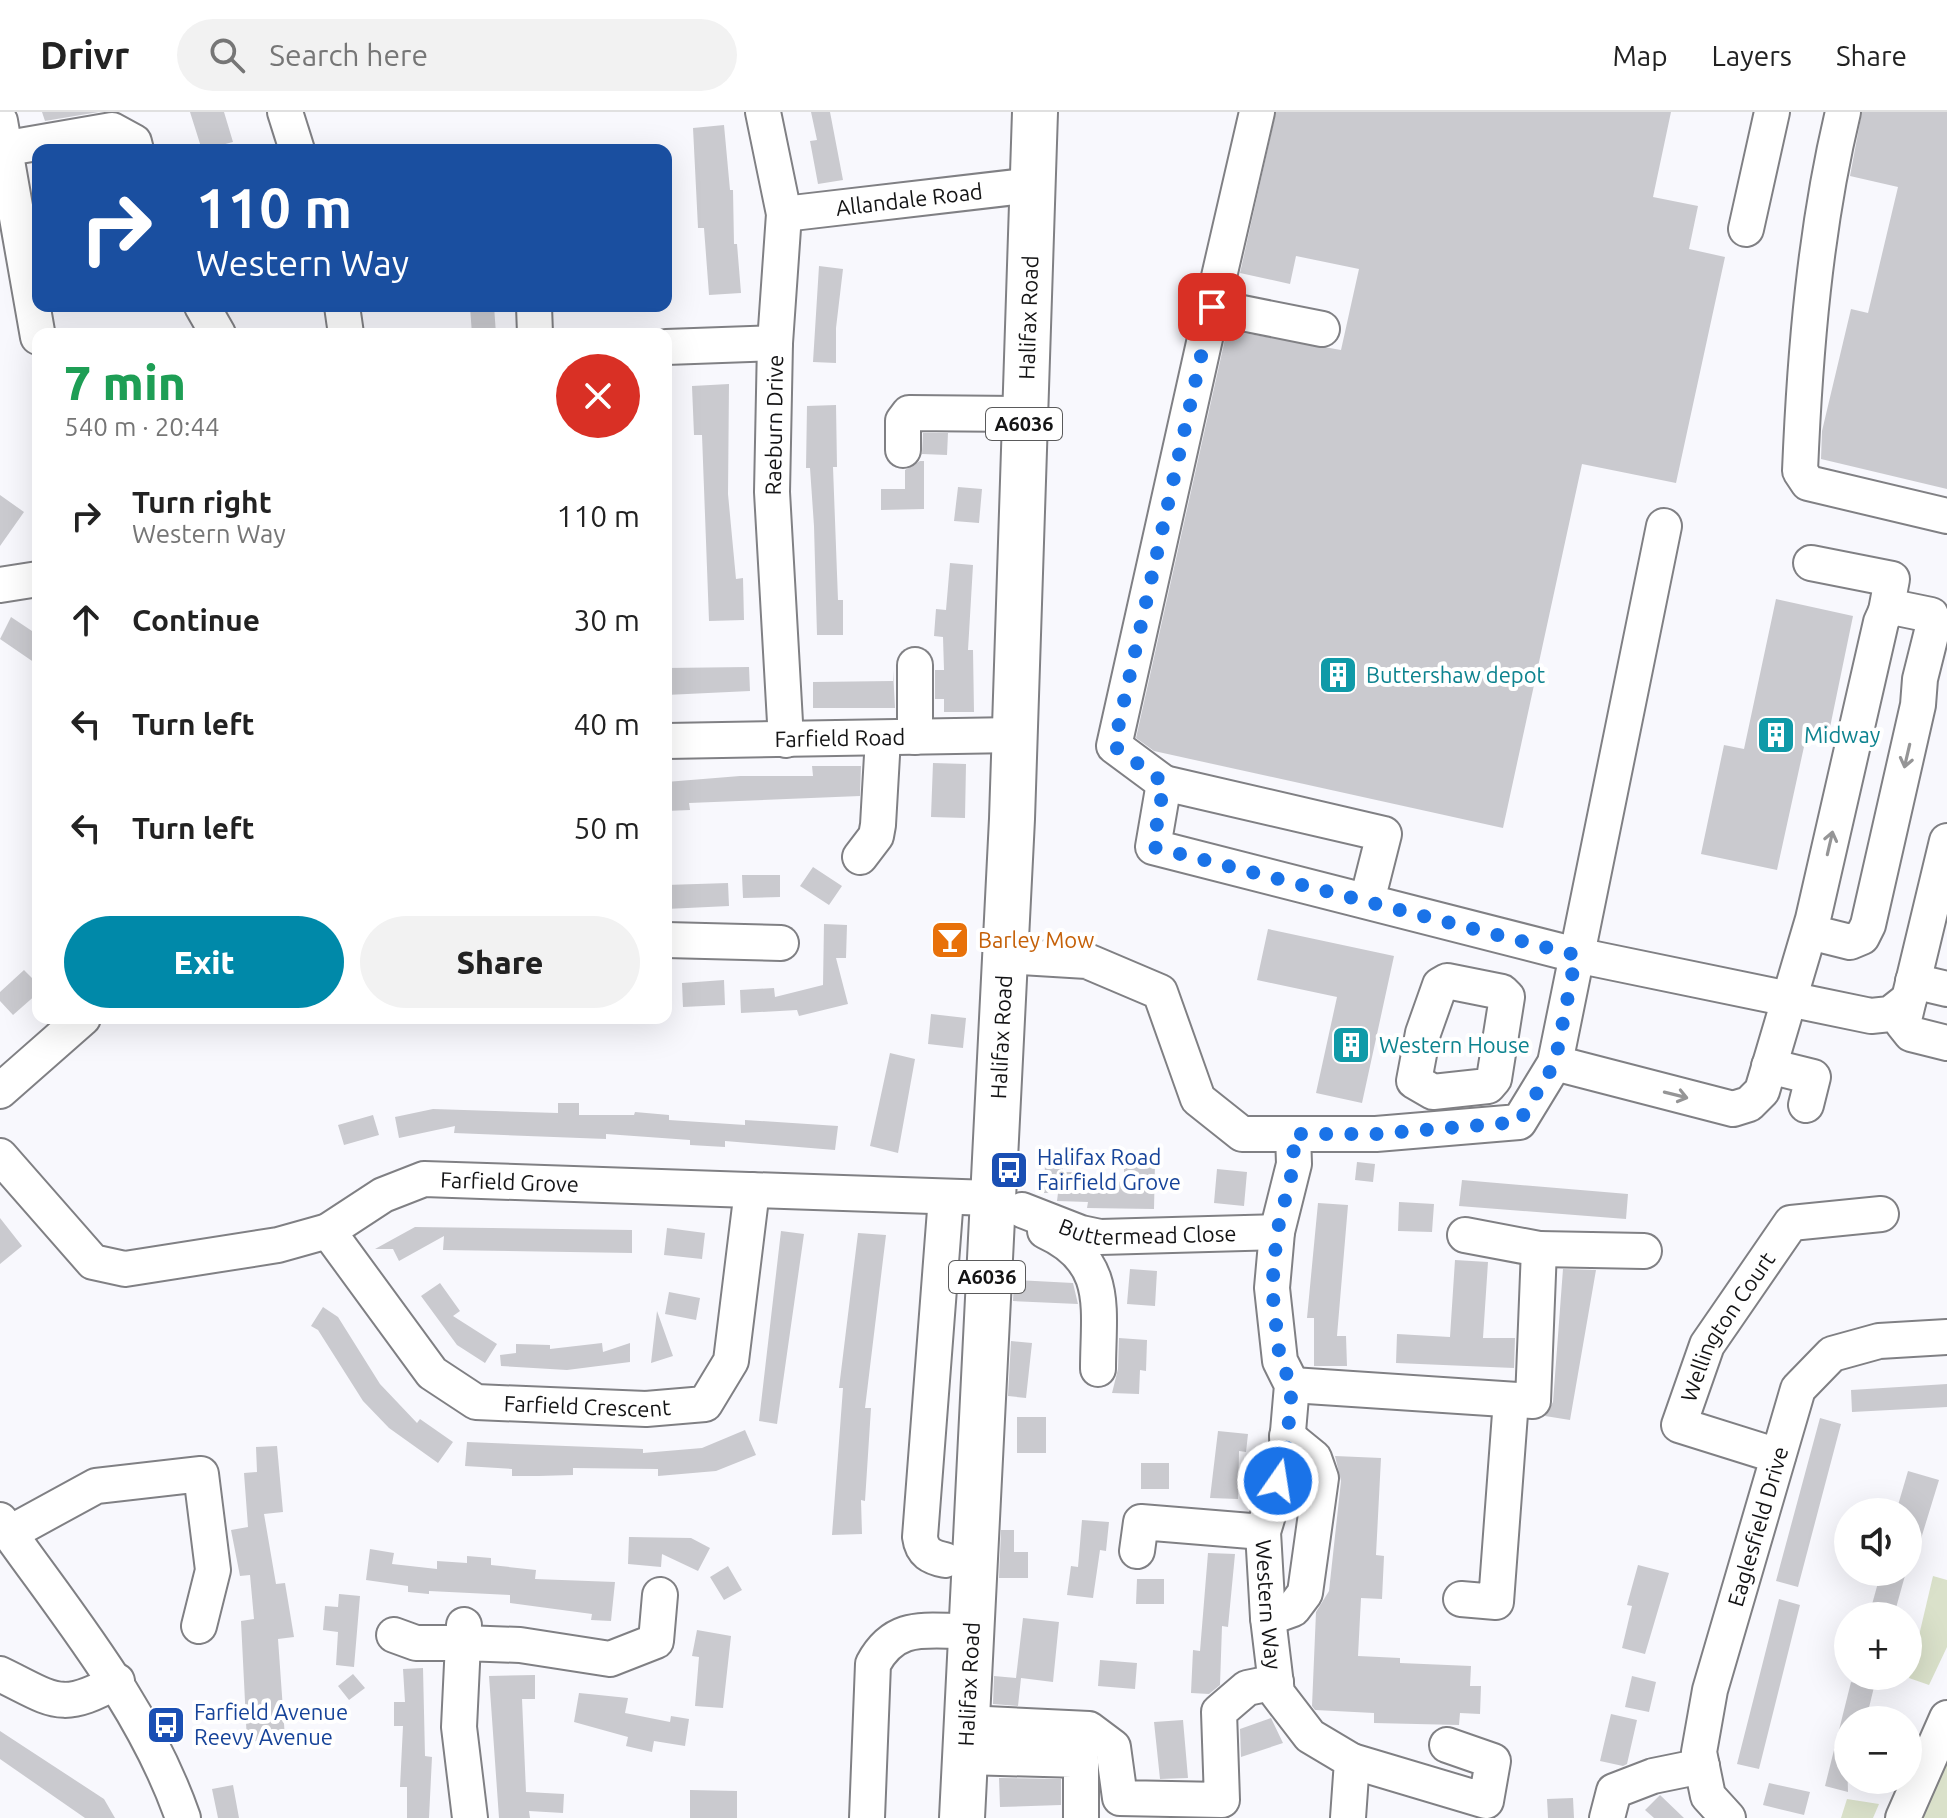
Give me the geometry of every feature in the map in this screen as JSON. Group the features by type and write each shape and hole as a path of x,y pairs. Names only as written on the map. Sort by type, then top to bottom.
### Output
{"highway":[{"name":"Halifax Road","path":"962,1818 970,1631 1001,1210 1005,956 1035,112"}],"street":[{"path":"285,112 295,144"},
{"name":"Raeburn Drive","path":"763,112 784,214 775,343 772,492 786,740"},
{"path":"1257,112 1114,746 1164,783 1384,834 1367,901"},
{"path":"1746,229 1772,112"},
{"path":"1843,112 1826,183 1804,385 1800,471 1808,483 1947,516"},
{"path":"32,301 4,135 112,130 134,144"},
{"name":"Allandale Road","path":"784,214 1033,185"},
{"path":"1212,307 1322,329"},
{"path":"672,347 775,343"},
{"path":"903,450 903,421 909,413 1024,414"},
{"path":"1005,956 1087,961 1160,992 1198,1099 1242,1134 1376,1134 1519,1122 1555,1063 1664,526"},
{"path":"1555,1063 1733,1109 1749,1104 1762,1091 1813,919 1892,579 1811,563"},
{"path":"0,585 32,580"},
{"path":"1813,919 1814,933 1850,942 1862,937 1933,705 1920,679 1934,623 1931,615 1897,608 1886,611"},
{"path":"860,857 876,836 915,665"},
{"name":"Farfield Road","path":"672,741 1015,735"},
{"path":"1164,783 1153,847 1784,1009 1882,1017 1911,990 1947,989"},
{"path":"1947,841 1936,930 1911,990 1903,1024 1911,1034 1947,1043"},
{"path":"672,940 781,943"},
{"path":"7,1072 75,1024"},
{"path":"1769,1066 1813,1078"},
{"path":"1425,1130 1433,1092"},
{"name":"Western Way","path":"1293,1134 1294,1164 1277,1232 1272,1288 1280,1361 1292,1385 1286,1455 1263,1532 1268,1618 1277,1693 1310,1736 1352,1761 1486,1801 1493,1761 1447,1745"},
{"name":"Farfield Grove","path":"0,1156 93,1262 125,1269 278,1245 328,1231 383,1195 424,1179 946,1197 1001,1210"},
{"name":"Farfield Crescent","path":"328,1231 432,1373 476,1402 646,1409 705,1404 731,1361 752,1190"},
{"path":"945,1560 931,1557 921,1546 920,1537 922,1475 946,1197"},
{"path":"1001,1210 1069,1244 1088,1264 1099,1292 1098,1369"},
{"name":"Buttermead Close","path":"1001,1210 1100,1237 1277,1232"},
{"name":"Wellington Court","path":"1778,1456 1679,1425 1707,1345 1791,1223 1881,1214"},
{"path":"1465,1235 1539,1249 1644,1251"},
{"path":"1292,1385 1533,1401 1539,1249"},
{"name":"Eaglesfield Drive","path":"1728,1818 1708,1796 1699,1752 1710,1690 1798,1389 1832,1354 1879,1341 1947,1337"},
{"path":"1461,1599 1496,1602 1511,1400"},
{"path":"1268,1618 1293,1609 1305,1593 1321,1478 1314,1458 1287,1436"},
{"path":"183,1818 173,1787 117,1681 5,1526 96,1486 201,1474 213,1570 199,1626"},
{"path":"1137,1551 1141,1522 1263,1532"},
{"path":"394,1635 416,1643 464,1634 610,1659 663,1654 660,1595"},
{"path":"867,1818 873,1664 882,1646 904,1632 970,1631"},
{"path":"464,1634 459,1727 470,1818"},
{"path":"0,1674 59,1703 86,1698 117,1681"},
{"path":"966,1740 1089,1729 1113,1747 1120,1798 1222,1800 1219,1712 1247,1688 1276,1682"},
{"path":"1903,1818 1947,1718"},
{"path":"966,1740 1081,1760 1081,1818"},
{"path":"1348,1818 1352,1761"},
{"path":"1604,1795 1653,1776 1702,1766"}],"green space":[{"path":"1933,1576 1947,1580 1947,1647 1929,1685 1922,1683 1922,1623"},
{"path":"1947,1758 1947,1818 1921,1818"},
{"path":"1847,1799 1879,1804 1873,1818 1841,1818"}],"building":[{"path":"42,112 99,112 45,121"},
{"path":"190,112 224,112 233,142 200,144"},
{"path":"811,112 830,112 843,180 818,184 810,141 817,140"},
{"path":"1276,112 1671,112 1653,197 1698,206 1689,249 1725,257 1676,483 1582,464 1503,828 1154,751 1136,738 1227,330 1341,350 1359,269 1296,256 1290,284 1240,273"},
{"path":"1862,112 1947,112 1947,489 1821,459 1822,431 1851,309 1868,313 1898,187 1850,176"},
{"path":"724,125 730,190 733,190 734,244 737,244 741,293 709,295 704,228 698,228 693,128"},
{"path":"819,266 843,269 836,328 836,363 813,362"},
{"path":"470,312 494,312 496,328 472,328"},
{"path":"729,384 728,494 736,579 743,578 744,620 709,621 702,435 694,435 692,386"},
{"path":"836,405 837,467 833,467 838,600 843,600 843,635 817,635 814,526 810,468 806,468 807,406"},
{"path":"923,433 948,433 947,455 922,454"},
{"path":"924,461 924,509 881,510 881,489 905,489 905,470"},
{"path":"958,487 982,489 979,523 954,521"},
{"path":"0,495 24,512 0,546"},
{"path":"950,563 973,565 968,650 973,650 974,712 944,712 944,699 935,699 935,670 944,670 943,637 934,636 936,609 946,610"},
{"name":"Midway","path":"1776,599 1853,616 1828,737 1807,733 1777,870 1701,854 1724,745 1744,749"},
{"path":"11,617 32,631 32,661 0,639"},
{"path":"749,667 750,691 672,695 672,668"},
{"path":"893,670 895,708 813,708 813,682 893,681"},
{"path":"933,763 966,764 965,818 931,817"},
{"path":"812,766 861,766 860,796 689,803 690,810 672,811 672,782 740,776 813,776"},
{"path":"813,867 842,886 829,905 800,886"},
{"path":"742,875 780,875 780,897 743,898"},
{"path":"728,883 729,906 672,909 672,885"},
{"path":"824,924 847,925 846,958 836,958 848,1004 799,1016 797,1010 741,1013 740,990 774,988 775,997 823,985"},
{"name":"Western House","path":"1268,929 1394,956 1362,1103 1316,1093 1337,997 1257,980"},
{"path":"24,970 32,978 32,998 13,1015 0,1001 0,992"},
{"path":"724,980 725,1005 683,1007 682,983"},
{"path":"931,1014 966,1018 963,1048 928,1044"},
{"path":"890,1053 915,1059 898,1153 870,1146"},
{"path":"558,1103 579,1103 579,1115 634,1115 635,1112 669,1115 669,1120 745,1125 745,1120 838,1126 835,1150 725,1141 725,1147 690,1145 690,1140 606,1134 606,1139 454,1133 455,1126 399,1138 395,1117 433,1109 558,1113"},
{"path":"373,1115 379,1135 344,1145 338,1125"},
{"path":"1124,1159 1155,1162 1154,1209 1087,1208 1088,1202 1057,1201 1058,1193 1044,1193 1045,1164 1063,1164 1063,1172 1075,1172 1075,1179 1124,1182"},
{"path":"1357,1162 1375,1164 1373,1182 1355,1180"},
{"path":"1217,1169 1247,1172 1244,1206 1214,1203"},
{"path":"1462,1180 1628,1194 1626,1219 1459,1206"},
{"path":"1399,1202 1434,1204 1432,1232 1398,1231"},
{"path":"1318,1203 1348,1205 1337,1336 1346,1336 1347,1366 1314,1366 1314,1318 1307,1318"},
{"path":"0,1218 22,1246 0,1264"},
{"path":"415,1227 632,1230 632,1253 443,1250 444,1236 399,1261 393,1249 375,1249"},
{"path":"667,1228 705,1233 702,1259 664,1255"},
{"path":"781,1231 804,1234 777,1424 759,1421"},
{"path":"858,1233 886,1235 865,1408 871,1408 865,1501 861,1500 862,1534 832,1535 843,1388 839,1388"},
{"path":"1455,1260 1488,1262 1483,1338 1515,1338 1514,1368 1396,1363 1397,1334 1450,1337"},
{"path":"1130,1269 1157,1271 1155,1306 1127,1304"},
{"path":"1563,1269 1596,1270 1570,1420 1545,1416 1553,1402"},
{"path":"1014,1280 1073,1283 1078,1304 1013,1301"},
{"path":"440,1283 460,1311 453,1316 497,1344 485,1363 457,1345 421,1296"},
{"path":"669,1292 700,1298 696,1320 665,1314"},
{"path":"323,1307 338,1317 380,1384 417,1423 420,1419 453,1442 438,1463 389,1428 363,1401 318,1330 311,1326"},
{"path":"657,1311 673,1356 651,1363"},
{"path":"1119,1338 1147,1340 1146,1371 1140,1370 1139,1394 1112,1393 1118,1369"},
{"path":"1011,1341 1032,1343 1026,1398 1008,1396"},
{"path":"602,1343 603,1352 630,1343 630,1362 567,1370 501,1366 500,1355 516,1353 516,1344 550,1345 550,1349"},
{"path":"1947,1384 1947,1407 1852,1412 1851,1390"},
{"path":"1017,1417 1046,1417 1046,1453 1017,1453"},
{"path":"1820,1418 1841,1424 1798,1587 1776,1581"},
{"path":"745,1430 756,1455 716,1471 658,1476 658,1469 573,1468 573,1475 512,1476 512,1469 465,1466 467,1442 643,1449 643,1453 702,1448"},
{"path":"1218,1431 1248,1434 1246,1452 1239,1451 1238,1499 1210,1498"},
{"path":"277,1446 283,1512 264,1514 276,1584 285,1583 294,1637 278,1639 285,1738 247,1742 241,1621 254,1619 250,1575 240,1576 231,1530 248,1527 244,1473 257,1472 256,1447"},
{"path":"1335,1456 1381,1458 1376,1555 1384,1556 1382,1599 1361,1598 1358,1656 1400,1658 1400,1663 1471,1666 1470,1686 1481,1686 1480,1714 1460,1713 1459,1725 1374,1723 1374,1713 1315,1710 1312,1706 1316,1612 1329,1591 1341,1481"},
{"path":"1141,1463 1169,1463 1169,1489 1141,1489"},
{"path":"1908,1471 1939,1480 1922,1535 1922,1498 1900,1498"},
{"path":"1082,1520 1109,1522 1106,1551 1100,1550 1093,1598 1067,1595 1071,1566 1078,1567"},
{"path":"1001,1530 1014,1530 1014,1552 1028,1552 1028,1578 999,1578"},
{"path":"629,1537 691,1538 710,1548 698,1571 662,1554 661,1567 628,1564"},
{"path":"370,1549 394,1553 392,1564 437,1569 437,1561 467,1563 467,1556 491,1558 491,1565 536,1570 535,1579 615,1582 611,1621 591,1620 592,1614 510,1603 510,1595 408,1592 408,1586 366,1580"},
{"path":"1208,1553 1235,1554 1228,1627 1222,1626 1220,1685 1209,1694 1191,1693 1193,1650 1200,1651"},
{"path":"1638,1565 1669,1573 1645,1654 1622,1648 1632,1606 1627,1605"},
{"path":"728,1566 742,1590 724,1600 710,1577"},
{"path":"1137,1579 1164,1579 1164,1604 1136,1604"},
{"path":"1877,1586 1902,1586 1898,1602 1873,1602"},
{"path":"339,1594 360,1596 354,1667 336,1665 338,1632 323,1630 325,1606 338,1607"},
{"path":"1779,1599 1800,1605 1759,1769 1737,1764"},
{"path":"1023,1618 1059,1622 1053,1682 1021,1678 1018,1706 993,1704 994,1676 1016,1678"},
{"path":"697,1630 731,1636 723,1708 695,1706 699,1657 692,1656"},
{"path":"1100,1660 1137,1663 1135,1689 1098,1686"},
{"path":"423,1668 425,1756 432,1757 429,1818 407,1818 407,1787 400,1787 403,1726 394,1726 394,1702 405,1702 403,1669"},
{"path":"353,1674 365,1688 349,1700 338,1686"},
{"path":"535,1675 535,1699 522,1699 526,1792 564,1794 563,1813 529,1811 530,1818 499,1818 489,1676"},
{"path":"1632,1676 1656,1682 1649,1712 1625,1707"},
{"path":"1849,1690 1873,1690 1869,1706 1845,1706"},
{"path":"579,1693 628,1698 625,1713 670,1722 671,1716 689,1719 685,1746 654,1741 652,1752 626,1746 628,1737 574,1722"},
{"path":"1611,1714 1637,1720 1627,1764 1623,1766 1600,1761"},
{"path":"1271,1718 1283,1743 1241,1757 1240,1729"},
{"path":"1183,1720 1188,1778 1160,1779 1154,1722"},
{"path":"0,1731 104,1799 115,1818 85,1818 0,1759"},
{"path":"1834,1750 1834,1788 1825,1786"},
{"path":"999,1778 1061,1779 1061,1805 1000,1807"},
{"path":"1769,1783 1810,1792 1804,1815 1763,1805"},
{"path":"233,1785 239,1818 218,1818 212,1789"},
{"path":"690,1790 737,1791 737,1818 690,1818"},
{"path":"1660,1795 1684,1818 1654,1818 1645,1810"},
{"path":"1573,1798 1574,1818 1548,1818 1547,1799"}],"place":[{"name":"Buttershaw depot","path":"1338,675"},
{"name":"Midway","path":"1776,735"},
{"name":"Barley Mow","path":"950,940"},
{"name":"Western House","path":"1351,1045"},
{"name":"Halifax Road Fairfield Grove","path":"1009,1170"},
{"name":"Farfield Avenue Reevy Avenue","path":"166,1725"}],"route":[{"path":"1212,307 1114,746 1164,783 1153,847 1576,955 1555,1063 1519,1122 1376,1134 1293,1134 1294,1164 1277,1232 1272,1288 1280,1361 1292,1385 1286,1455 1278,1481"}]}
